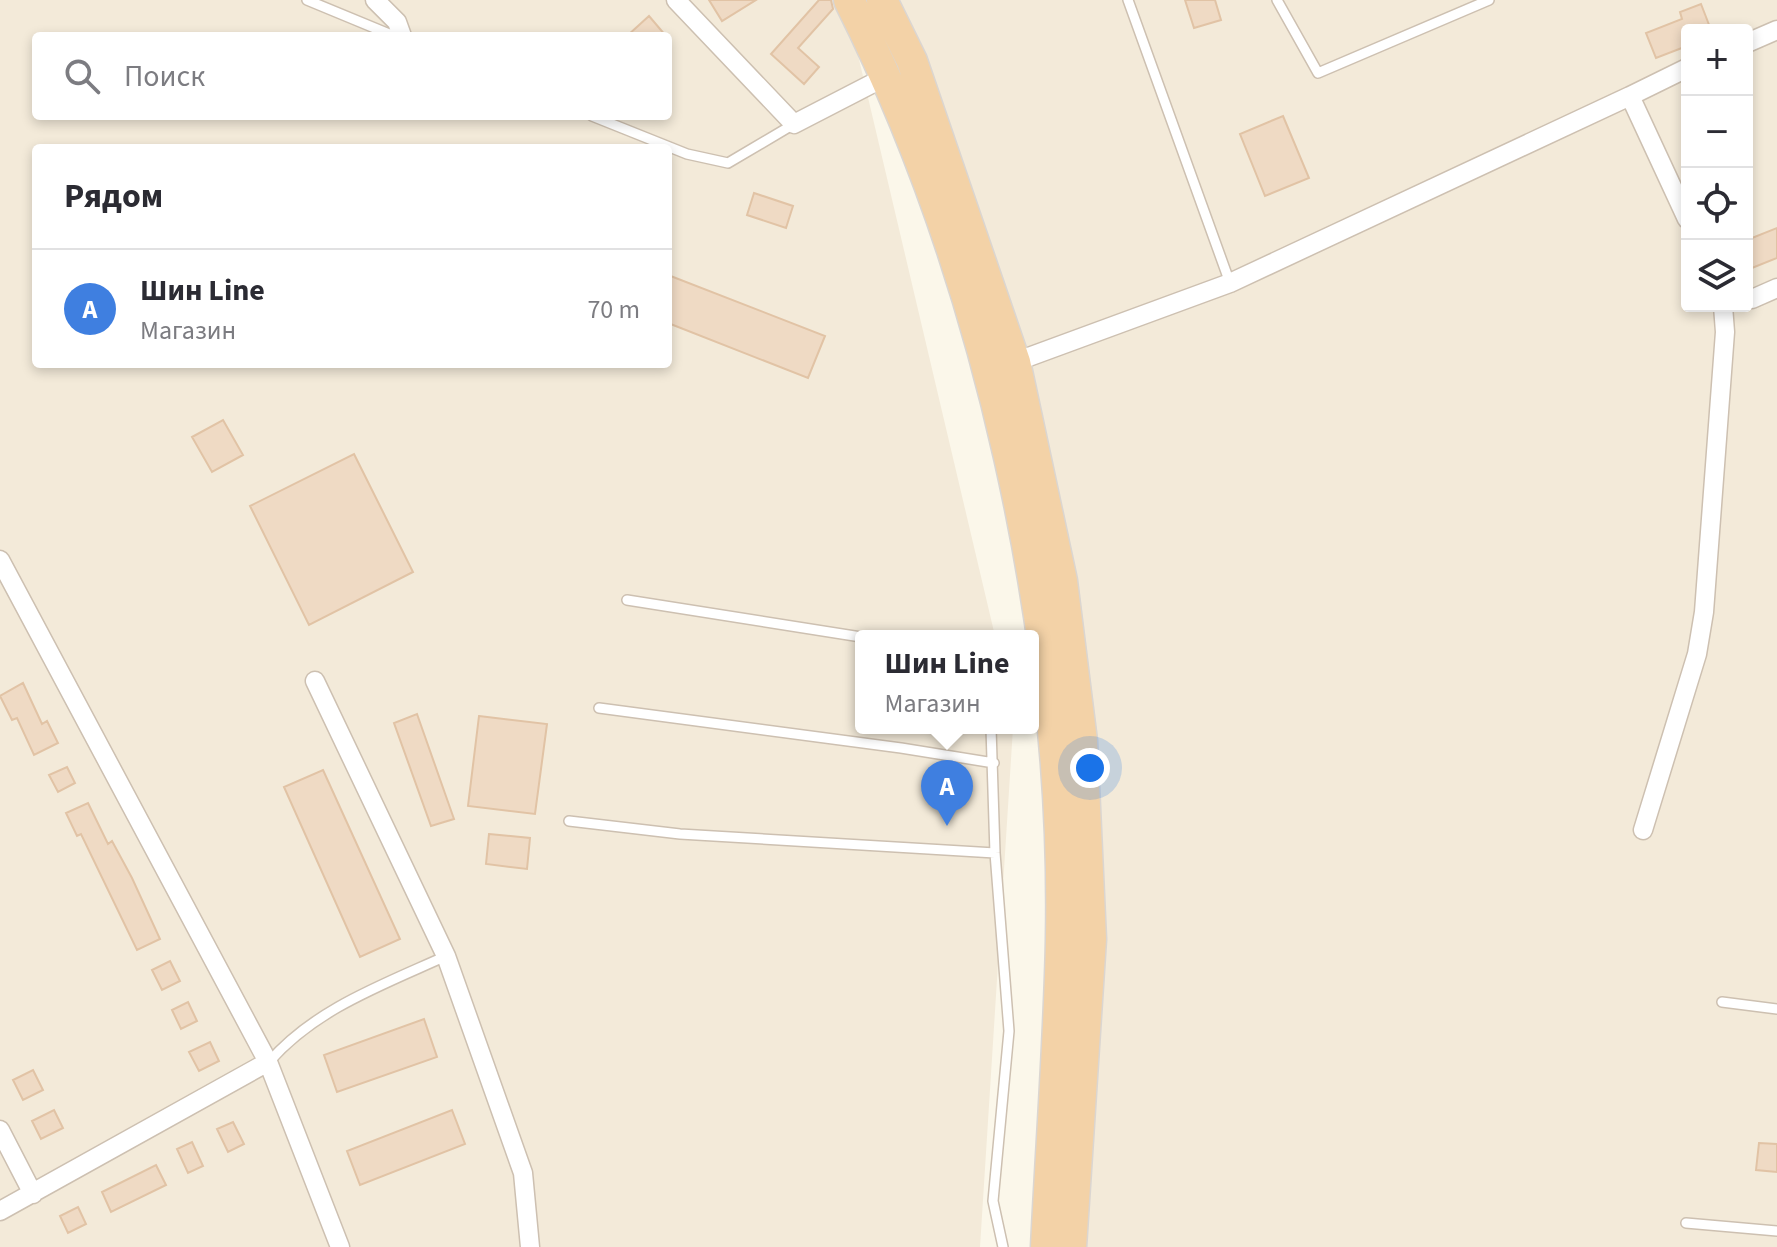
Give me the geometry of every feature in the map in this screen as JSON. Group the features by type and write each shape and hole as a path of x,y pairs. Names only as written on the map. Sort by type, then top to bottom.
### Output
{"highway":[{"path":"849,0 887,76 937,206 995,393 1038,630"},
{"path":"882,0 912,61 1015,362 1062,581 1077,686 1088,828 1091,939 1071,1247"},
{"path":"1039,634 1059,830 1061,938 1046,1247"}],"street":[{"path":"375,0 397,22 401,32"},
{"path":"676,0 794,124 887,76"},
{"path":"1753,40 1777,30"},
{"path":"1015,362 1230,283 1681,71"},
{"path":"1630,96 1681,206"},
{"path":"1753,299 1777,288"},
{"path":"1643,830 1697,654 1704,612 1725,332 1723,312"},
{"path":"0,560 268,1062 340,1247"},
{"path":"315,681 446,956 523,1173 530,1247"},
{"path":"0,1211 268,1062"},
{"path":"0,1130 33,1194"}],"lane":[{"path":"307,0 384,32"},
{"path":"1128,0 1230,283"},
{"path":"1277,0 1318,73 1489,0"},
{"path":"602,120 662,144"},
{"path":"672,148 728,163 794,124"},
{"path":"627,600 855,636"},
{"path":"599,708 994,763"},
{"path":"992,734 995,853 1009,1031 993,1201 1003,1247"},
{"path":"569,821 680,834 995,853"},
{"path":"268,1062 291,1036 344,1002 446,956"},
{"path":"1722,1002 1777,1009"},
{"path":"1686,1223 1777,1231"}],"shaded area":[{"path":"0,0 845,0 994,630 855,630 855,734 1013,734 980,1247 0,1247"},
{"path":"878,0 1777,0 1777,1247 1050,1247 1065,986 1022,411"}],"building":[{"path":"709,0 756,0 722,21"},
{"path":"819,0 831,0 833,9 798,48 819,67 804,84 771,54"},
{"path":"1185,0 1215,0 1221,20 1194,28"},
{"path":"1701,4 1709,24 1681,24 1681,48 1656,58 1646,33 1682,19 1680,12"},
{"path":"649,16 663,32 631,32"},
{"path":"1283,116 1309,178 1265,196 1240,134"},
{"path":"754,193 793,206 786,228 747,215"},
{"path":"1777,228 1777,258 1753,268 1753,238"},
{"path":"672,277 825,336 808,378 672,325"},
{"path":"223,420 243,455 212,472 192,437"},
{"path":"354,454 413,572 309,625 250,506"},
{"path":"23,683 42,724 47,721 58,743 34,755 17,718 12,720 0,696"},
{"path":"417,714 454,819 431,826 394,723"},
{"path":"479,716 547,724 535,814 468,806"},
{"path":"67,767 75,783 58,792 49,775"},
{"path":"323,770 400,939 360,957 284,787"},
{"path":"88,803 108,844 112,841 132,878 160,939 137,950 81,834 77,836 66,813"},
{"path":"489,834 530,838 527,869 486,864"},
{"path":"170,961 180,981 162,990 152,970"},
{"path":"188,1002 197,1021 181,1029 172,1010"},
{"path":"424,1019 437,1057 337,1092 324,1055"},
{"path":"210,1042 219,1061 199,1071 189,1052"},
{"path":"33,1070 43,1090 23,1100 13,1080"},
{"path":"54,1110 63,1128 41,1139 32,1121"},
{"path":"452,1110 465,1144 360,1185 347,1151"},
{"path":"233,1122 244,1144 228,1152 217,1129"},
{"path":"192,1142 203,1166 188,1173 177,1149"},
{"path":"1759,1143 1777,1144 1777,1172 1756,1170"},
{"path":"156,1165 166,1185 111,1212 102,1192"},
{"path":"78,1207 86,1224 68,1233 60,1216"}],"place":[{"name":"Шин Line","path":"947,826"}]}
